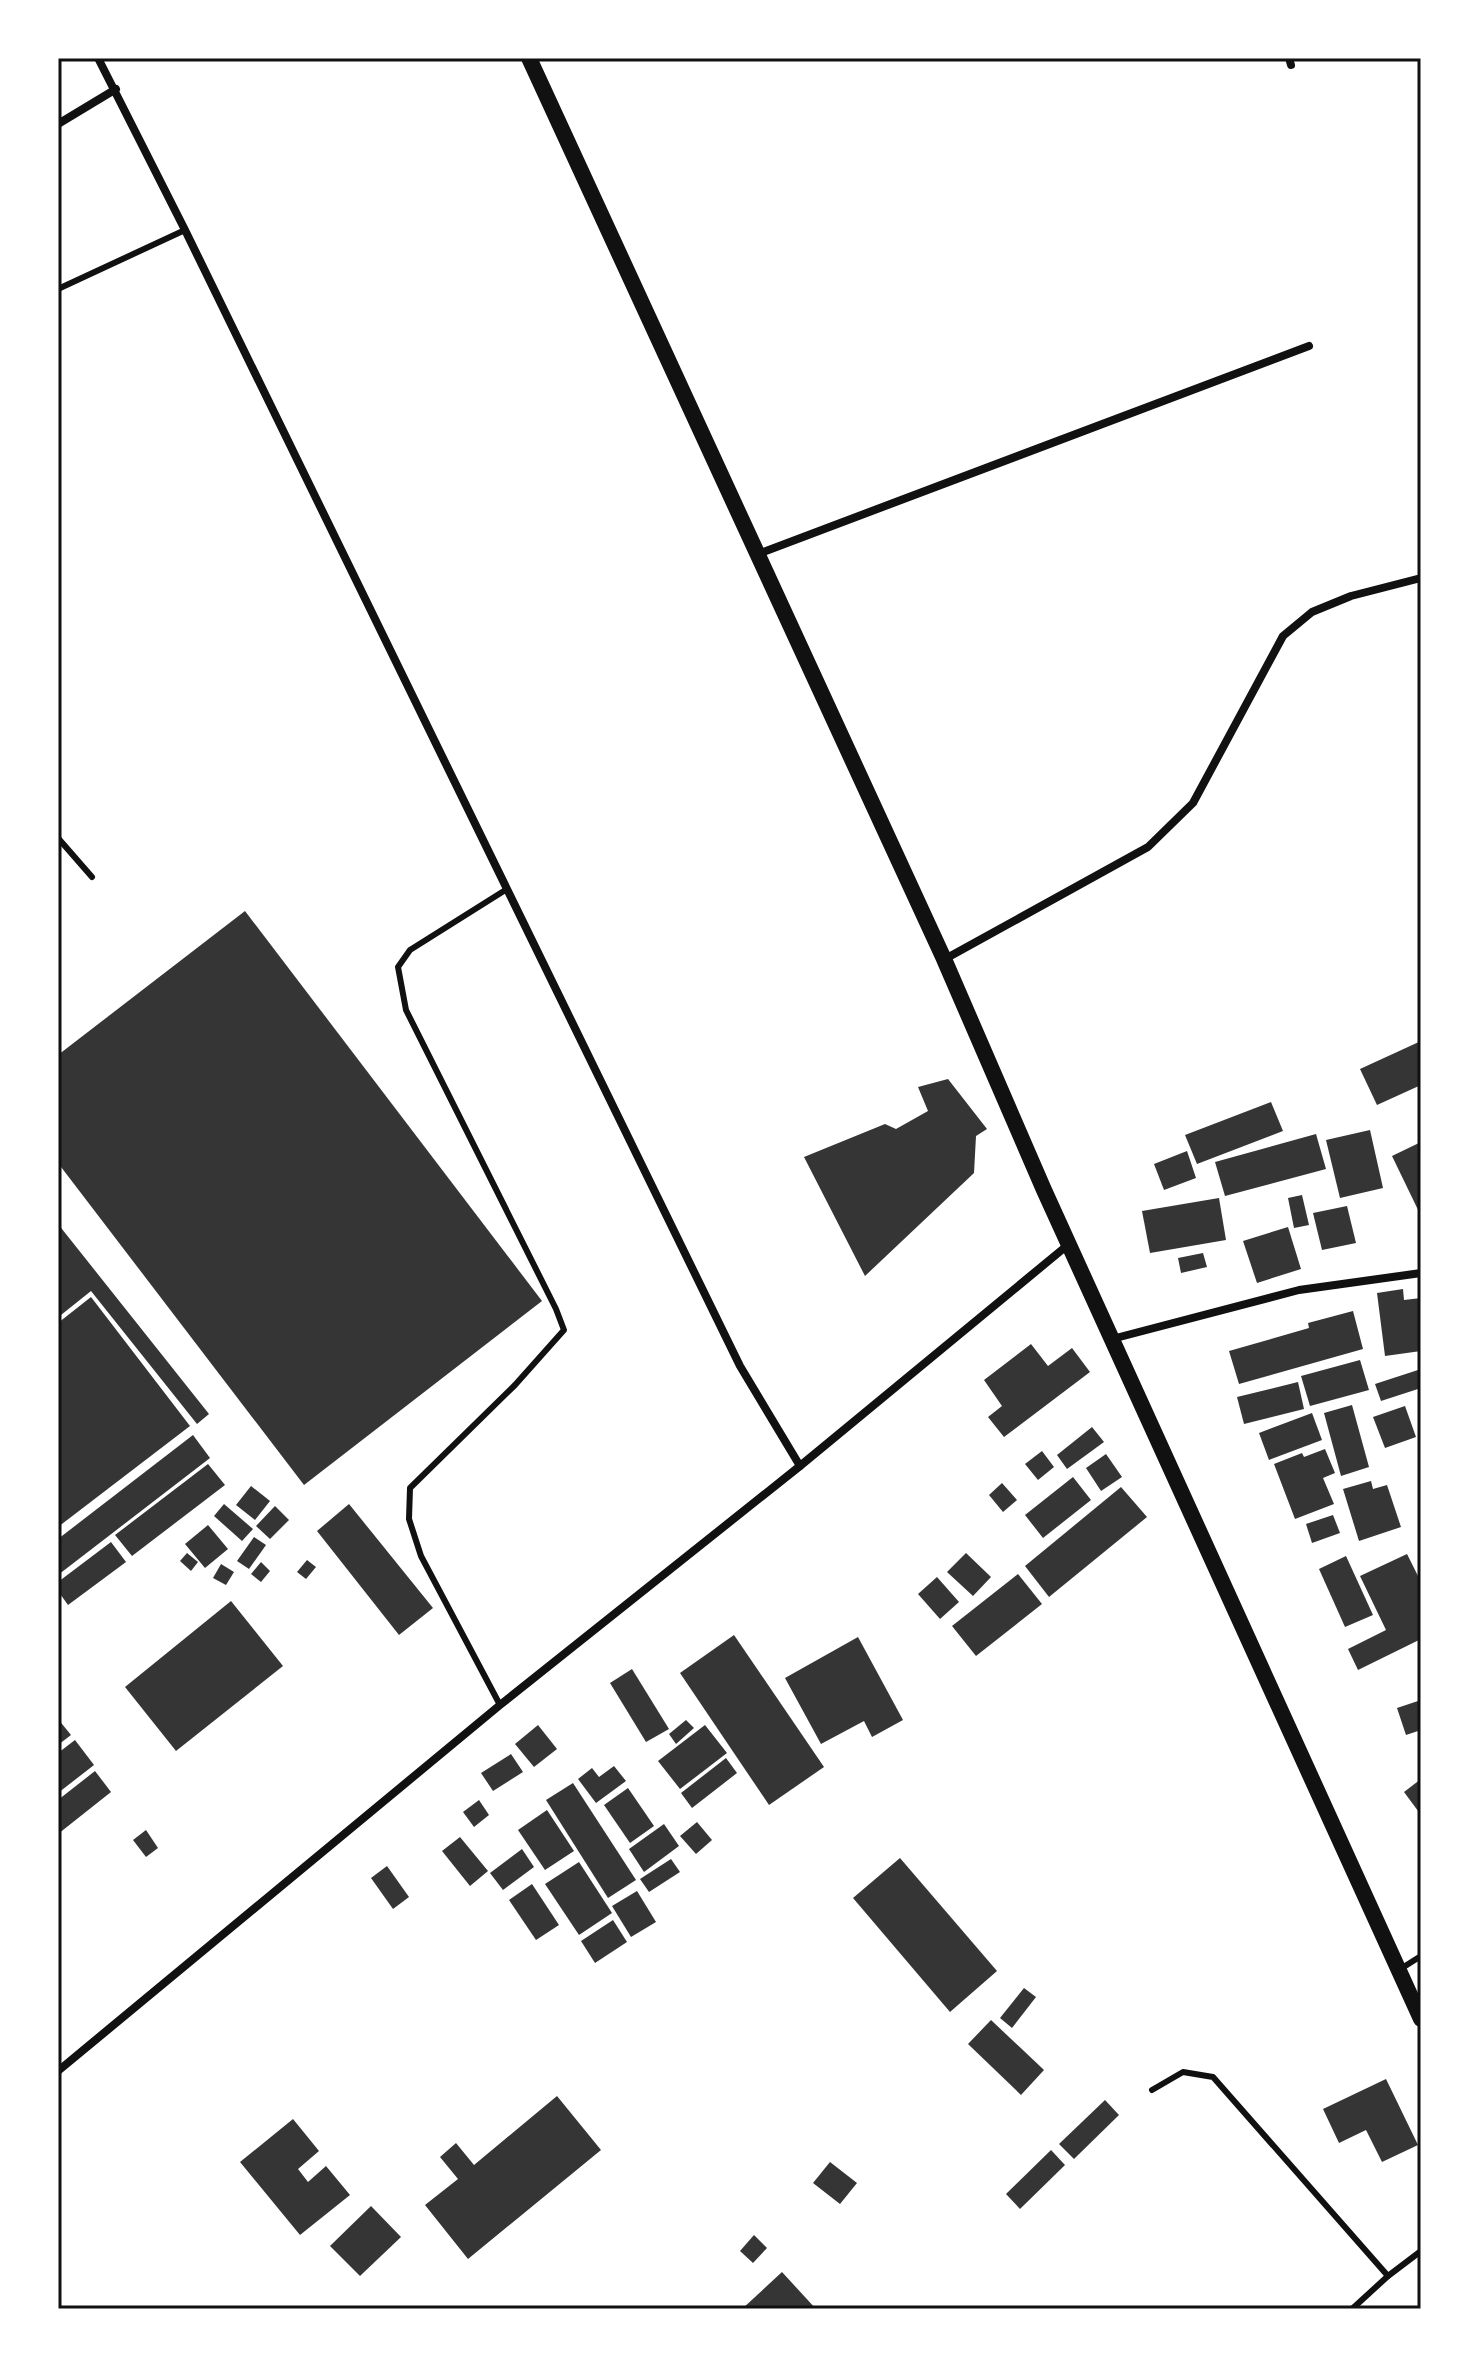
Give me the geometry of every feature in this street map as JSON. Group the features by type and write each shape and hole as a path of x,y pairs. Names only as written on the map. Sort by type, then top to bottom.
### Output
{"main road":[{"path":"529,58 944,959 1069,1244 1421,2019"}],"street":[{"path":"98,58 116,89 740,1366 800,1466"},
{"path":"58,124 116,89"},
{"path":"758,554 1309,346"},
{"path":"944,959 1148,847 1193,803 1283,636 1312,612 1351,596 1421,578"},
{"path":"58,2071 500,1705 800,1466 1069,1244"},
{"path":"1112,1339 1299,1290 1421,1273"}],"lane":[{"path":"58,289 185,230"},
{"path":"58,838 92,877"},
{"path":"500,1705 421,1556 409,1519 410,1488 515,1385 564,1330 406,1010 398,967 410,950 507,889"},
{"path":"1399,1970 1421,1956"},
{"path":"1152,2090 1183,2072 1213,2077 1388,2276"},
{"path":"1352,2309 1421,2251"}],"building":[{"path":"245,911 542,1301 304,1485 58,1163 58,1055"},
{"path":"1421,1041 1421,1085 1377,1105 1360,1069"},
{"path":"948,1079 987,1129 976,1136 974,1173 865,1276 804,1157 885,1124 896,1129 928,1111 918,1087"},
{"path":"1271,1102 1283,1131 1197,1164 1185,1135"},
{"path":"1370,1130 1383,1188 1340,1198 1326,1140"},
{"path":"1316,1134 1326,1169 1225,1196 1215,1162"},
{"path":"1421,1142 1421,1216 1392,1156"},
{"path":"1187,1151 1196,1178 1164,1190 1154,1164"},
{"path":"1302,1195 1309,1225 1294,1228 1288,1198"},
{"path":"1219,1198 1226,1240 1150,1253 1142,1211"},
{"path":"1347,1206 1356,1243 1322,1250 1313,1213"},
{"path":"58,1224 209,1414 197,1424 91,1291 61,1315 58,1311"},
{"path":"1288,1227 1301,1269 1257,1283 1243,1241"},
{"path":"1203,1253 1207,1267 1181,1273 1178,1258"},
{"path":"1403,1289 1404,1300 1421,1298 1421,1351 1385,1356 1377,1293"},
{"path":"91,1297 190,1426 58,1527 58,1323"},
{"path":"1353,1311 1363,1349 1239,1384 1229,1351 1309,1328 1308,1323"},
{"path":"1031,1344 1048,1366 1072,1348 1090,1372 1004,1437 988,1417 1002,1406 984,1380"},
{"path":"1360,1360 1369,1390 1310,1406 1301,1376"},
{"path":"1421,1369 1421,1388 1381,1401 1375,1384"},
{"path":"1298,1382 1304,1409 1244,1424 1237,1397"},
{"path":"1352,1405 1369,1467 1341,1476 1324,1413"},
{"path":"1405,1406 1416,1437 1385,1448 1373,1417"},
{"path":"1312,1413 1322,1440 1269,1460 1259,1433"},
{"path":"1092,1427 1104,1442 1067,1469 1057,1455"},
{"path":"193,1435 210,1458 58,1575 58,1539"},
{"path":"1325,1449 1335,1473 1323,1478 1334,1504 1295,1519 1274,1464 1302,1453 1304,1457"},
{"path":"1042,1451 1054,1467 1038,1480 1025,1464"},
{"path":"1106,1454 1122,1477 1101,1491 1086,1468"},
{"path":"208,1464 225,1485 132,1556 115,1535"},
{"path":"1073,1477 1091,1500 1043,1538 1025,1515"},
{"path":"1371,1481 1373,1489 1387,1485 1401,1527 1359,1541 1343,1489"},
{"path":"1002,1483 1017,1500 1003,1512 989,1495"},
{"path":"251,1486 270,1501 255,1520 236,1505"},
{"path":"1121,1487 1147,1517 1049,1597 1025,1566"},
{"path":"224,1504 253,1529 242,1541 214,1516"},
{"path":"349,1504 433,1608 399,1635 317,1531"},
{"path":"275,1506 289,1520 270,1539 256,1526"},
{"path":"1333,1515 1340,1533 1312,1543 1306,1524"},
{"path":"208,1525 228,1549 205,1568 185,1544"},
{"path":"254,1537 266,1545 249,1569 237,1561"},
{"path":"111,1542 126,1562 68,1605 58,1591 58,1582"},
{"path":"187,1553 198,1562 191,1571 180,1561"},
{"path":"966,1553 991,1577 973,1596 947,1572"},
{"path":"1407,1554 1421,1582 1421,1639 1358,1670 1348,1649 1386,1630 1360,1576"},
{"path":"1346,1556 1373,1615 1345,1627 1319,1569"},
{"path":"307,1560 316,1567 306,1579 297,1572"},
{"path":"261,1562 270,1571 261,1582 251,1574"},
{"path":"221,1564 234,1572 226,1585 213,1578"},
{"path":"1018,1574 1042,1604 976,1656 952,1626"},
{"path":"937,1577 959,1602 940,1619 918,1594"},
{"path":"231,1601 283,1666 176,1751 125,1687"},
{"path":"734,1635 824,1767 769,1805 680,1673"},
{"path":"858,1637 903,1720 872,1737 864,1721 821,1744 785,1678"},
{"path":"632,1669 669,1729 646,1742 610,1683"},
{"path":"1421,1700 1421,1730 1406,1735 1397,1708"},
{"path":"58,1719 71,1735 58,1745"},
{"path":"686,1720 694,1728 676,1744 669,1734"},
{"path":"538,1725 557,1749 534,1767 515,1744"},
{"path":"705,1725 727,1753 680,1789 658,1761"},
{"path":"75,1740 94,1765 58,1793 58,1753"},
{"path":"511,1754 523,1772 493,1791 481,1773"},
{"path":"726,1758 737,1773 692,1808 681,1793"},
{"path":"614,1766 626,1781 596,1803 578,1779 592,1768 599,1777"},
{"path":"95,1771 111,1792 58,1834 58,1800"},
{"path":"1421,1779 1421,1815 1404,1792"},
{"path":"573,1783 636,1880 608,1898 546,1800"},
{"path":"628,1788 654,1826 630,1843 604,1805"},
{"path":"479,1800 489,1815 474,1827 463,1812"},
{"path":"547,1810 574,1851 545,1870 518,1830"},
{"path":"697,1822 712,1840 696,1854 680,1836"},
{"path":"664,1824 679,1846 644,1872 629,1849"},
{"path":"146,1830 158,1848 146,1857 133,1840"},
{"path":"460,1837 488,1871 470,1886 442,1851"},
{"path":"522,1849 534,1867 503,1890 490,1873"},
{"path":"900,1858 997,1971 950,2012 853,1898"},
{"path":"671,1859 680,1872 649,1892 640,1879"},
{"path":"579,1862 612,1913 579,1935 545,1884"},
{"path":"387,1866 409,1897 393,1909 371,1878"},
{"path":"532,1884 559,1925 536,1940 509,1900"},
{"path":"637,1891 656,1922 631,1937 612,1906"},
{"path":"613,1920 627,1942 595,1963 581,1941"},
{"path":"1024,1988 1036,1997 1012,2028 1000,2018"},
{"path":"991,2020 1044,2070 1021,2095 968,2044"},
{"path":"1386,2079 1418,2145 1382,2162 1366,2130 1339,2143 1323,2109"},
{"path":"557,2096 601,2150 468,2259 425,2205 458,2179 440,2157 456,2143 474,2165"},
{"path":"1105,2100 1119,2115 1074,2159 1059,2144"},
{"path":"293,2119 319,2151 298,2169 308,2182 326,2166 350,2195 300,2235 240,2162"},
{"path":"1051,2150 1065,2165 1020,2209 1006,2194"},
{"path":"830,2162 857,2183 840,2204 813,2183"},
{"path":"371,2206 401,2237 360,2276 330,2246"},
{"path":"754,2235 767,2248 753,2263 740,2251"},
{"path":"782,2272 816,2309 742,2309"}]}
